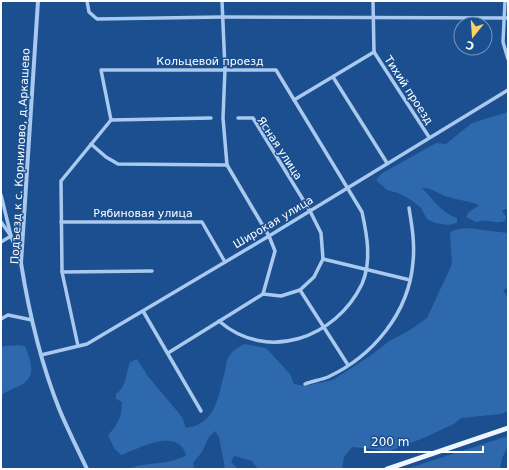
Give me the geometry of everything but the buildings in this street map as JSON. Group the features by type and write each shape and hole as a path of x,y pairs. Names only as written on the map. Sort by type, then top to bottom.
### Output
{"main road":[{"path":"387,469 508,428"}],"street":[{"name":"Подъезд к с. Корнилово, д.Аркашево","path":"38,1 21,263 32,320 41,355 60,409 87,469"},
{"path":"86,1 89,12 97,19 222,17 506,17"},
{"path":"222,1 224,70 223,118 227,165 269,236 275,251 263,294"},
{"path":"294,100 374,52 373,1"},
{"path":"505,1 506,17 503,42 508,58"},
{"name":"Тихий проезд","path":"374,52 430,137"},
{"name":"Кольцевой проезд","path":"111,120 101,70 276,70 362,212 368,236 368,259 362,283 350,302 335,318 309,335 285,342 264,343 243,337 227,328 219,321"},
{"path":"333,77 387,163"},
{"name":"Широкая улица","path":"41,355 87,344 269,236 508,90"},
{"path":"78,346 62,272 61,181 111,120 211,118"},
{"name":"Ясная улица","path":"238,118 253,118 310,210 321,233 323,259"},
{"path":"92,144 106,157 118,164 227,165"},
{"path":"1,195 11,236 21,263"},
{"path":"305,384 328,377 368,351 384,335 395,318 404,299 410,280 413,263 414,246 409,208"},
{"path":"1,222 11,236"},
{"name":"Рябиновая улица","path":"61,222 202,222 225,262"},
{"path":"1,242 11,236"},
{"path":"168,353 263,294 281,296 300,290 314,277 323,259 410,280"},
{"path":"62,272 152,271"},
{"path":"300,290 348,365"},
{"path":"143,311 201,411"},
{"path":"1,318 8,315 32,320"}],"shaded area":[{"path":"508,112 508,210 505,209 502,211 506,217 505,221 476,222 466,217 468,213 479,205 422,188 441,209 457,218 457,223 449,225 435,223 427,219 421,208 411,200 398,193 387,190 376,180 381,174 436,143 446,144 472,123"},
{"path":"467,228 508,233 508,288 503,290 508,298 508,411 501,414 461,418 454,424 387,452 352,447 344,457 342,469 258,469 252,461 234,456 231,462 238,469 225,469 219,437 215,431 209,437 202,452 193,463 194,469 128,469 143,465 172,461 186,455 182,446 175,442 157,442 121,455 114,448 108,435 117,424 120,416 122,402 116,399 116,394 124,384 130,362 137,359 147,375 182,417 186,428 204,421 210,415 218,399 228,358 233,352 244,344 266,348 290,374 294,384 305,386 333,380 370,356 388,342 410,330 427,318 452,264 450,233 454,230"},
{"path":"19,345 25,346 29,356 31,367 30,377 21,385 1,395 1,347"},
{"path":"508,436 508,446 502,458 500,469 406,469"}]}
